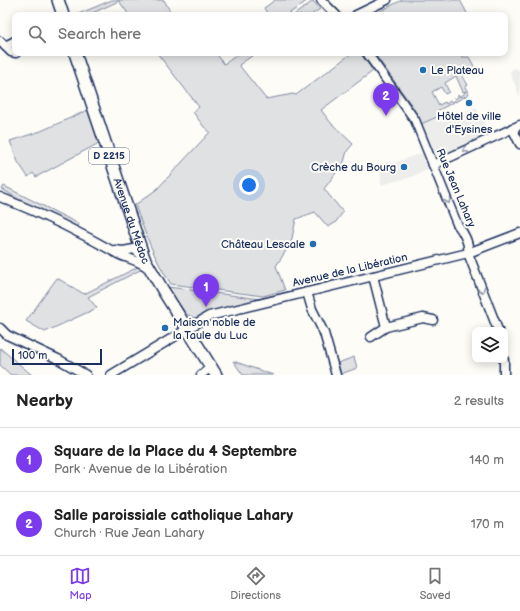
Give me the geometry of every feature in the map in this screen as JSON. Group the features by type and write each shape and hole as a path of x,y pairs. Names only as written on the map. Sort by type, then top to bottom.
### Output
{"main road":[{"path":"58,0 62,12"},
{"name":"Avenue du Médoc","path":"76,56 144,258 150,270 214,371"}],"street":[{"path":"321,0 333,12"},
{"path":"362,12 387,0"},
{"path":"2,43 12,41"},
{"path":"2,43 12,52"},
{"name":"Rue Jean Lahary","path":"369,56 412,116 457,224 461,229 469,248 468,253 497,327"},
{"path":"433,165 516,127 520,144"},
{"path":"0,190 23,205 126,258 139,262 150,270"},
{"path":"0,197 23,205"},
{"name":"Avenue de la Libération","path":"110,375 209,316 468,253 520,233"},
{"path":"134,249 137,238"},
{"path":"110,249 123,251 134,249"},
{"path":"134,249 144,258"},
{"path":"373,276 386,327"},
{"path":"307,292 312,309 324,333 336,375"},
{"path":"371,337 386,327 423,318 433,320"},
{"path":"0,328 8,335 58,359 86,375"},
{"path":"504,363 504,375"},
{"path":"201,375 214,371"}],"shaded area":[{"path":"112,0 164,0 170,12 127,12 119,1 95,12 83,12"},
{"path":"275,0 308,0 291,12 266,12 264,8"},
{"path":"402,0 460,0 466,12 379,12"},
{"path":"313,1 320,9 316,12 298,12"},
{"path":"159,56 218,56 224,64 236,56 252,56 239,65 266,99 293,94 296,95 348,56 362,56 373,71 321,110 331,123 353,144 347,151 344,162 324,189 343,212 335,223 328,227 315,212 296,219 291,243 276,266 285,290 263,296 171,284 146,236 135,205 157,189 210,132 204,127 193,112 199,107"},
{"path":"376,56 469,57 475,68 462,75 468,85 465,87 469,94 455,102 454,97 455,99 458,97 458,94 460,97 466,91 463,92 456,76 445,83 449,92 445,94 441,87 432,92 439,105 445,102 446,104 450,101 454,102 437,111 439,116 421,124 413,107"},
{"path":"515,68 520,71 520,97 510,73 511,70"},
{"path":"476,107 489,133 436,157 421,124 450,112 455,119"},
{"path":"88,110 99,143 36,177 33,173 28,177 18,162 10,141 41,131"},
{"name":"Crèche du Bourg","path":"422,153 428,169 411,177 381,185 380,164 396,162"},
{"path":"4,186 79,224 78,228 18,199 2,189"},
{"path":"140,266 142,269 88,297 97,308 45,332 26,321 57,278 84,294"},
{"path":"168,287 261,299 195,318 186,314"},
{"path":"0,348 32,375 11,375 0,365"},
{"path":"354,357 357,368 341,374 338,363"},
{"path":"233,361 273,375 243,375"}],"place":[{"name":"Le Plateau","path":"423,70"},
{"name":"Hôtel de ville d'Eysines","path":"469,103"},
{"name":"Salle paroissiale catholique Lahary","path":"386,116"},
{"name":"Crèche du Bourg","path":"404,167"},
{"name":"Château Lescale","path":"313,244"},
{"name":"Square de la Place du 4 Septembre","path":"206,307"},
{"name":"Maison noble de la Taule du Luc","path":"165,328"}]}
